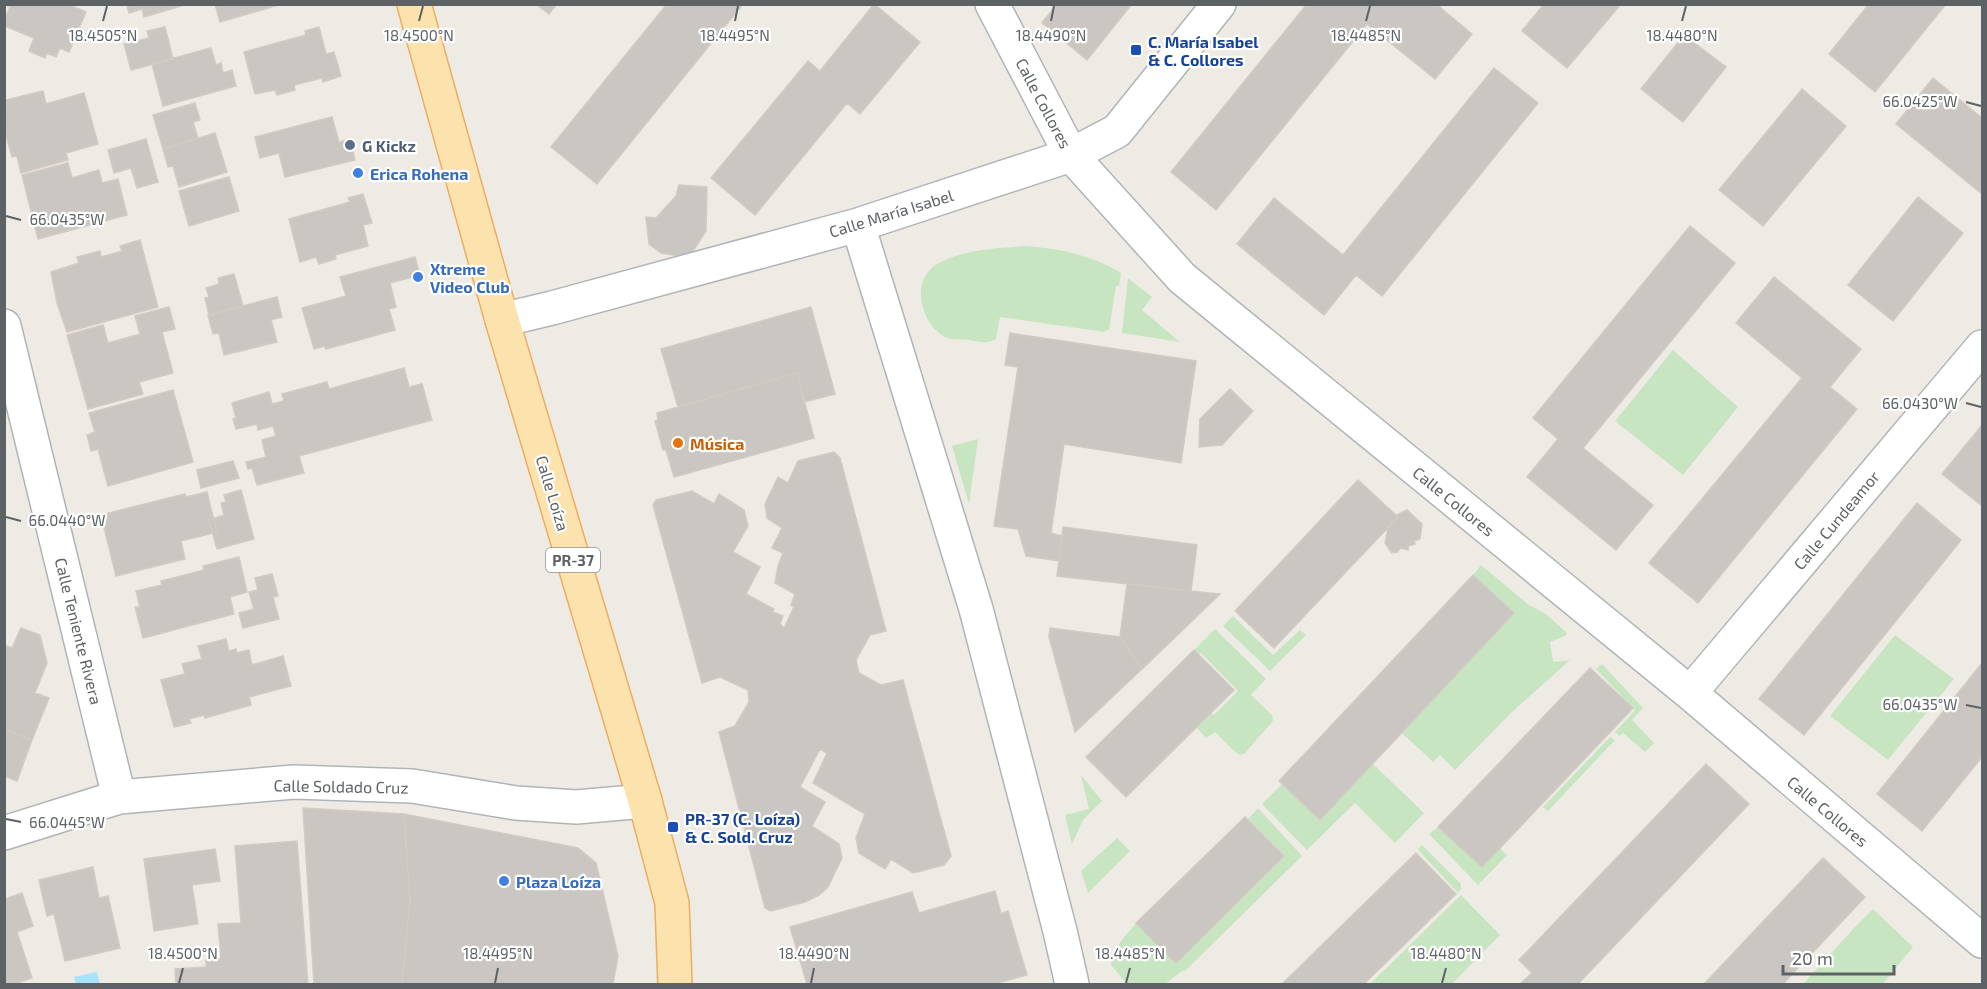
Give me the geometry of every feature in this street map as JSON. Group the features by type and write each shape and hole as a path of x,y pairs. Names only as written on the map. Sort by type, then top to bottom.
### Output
{"main road":[{"name":"Calle Loíza","path":"414,4 502,320 645,801 672,903 675,984"}],"street":[{"name":"Calle Collores","path":"992,4 1071,155 1182,278 1690,693 1983,941"},
{"name":"Calle María Isabel","path":"502,320 858,225 1071,155 1117,131 1219,4"},
{"path":"858,225 976,609 1058,920 1072,984"},
{"name":"Calle Teniente Rivera","path":"4,326 119,797"},
{"name":"Calle Cundeamor","path":"1690,693 1983,347"},
{"name":"Calle Soldado Cruz","path":"4,833 119,797 294,782 412,786 516,803 576,807 645,801"}],"green space":[{"path":"1024,246 1074,254 1098,261 1121,273 1119,286 1116,286 1109,330 1105,332 1000,317 996,339 983,342 949,339 935,329 928,320 921,299 924,278 930,270 939,263 959,255 981,250"},
{"path":"1128,278 1152,297 1142,310 1180,342 1122,333"},
{"path":"1673,350 1738,407 1683,475 1615,421"},
{"path":"978,439 969,504 952,446"},
{"path":"1481,565 1529,605 1546,614 1567,633 1550,642 1553,662 1570,660 1512,712 1455,770 1440,755 1433,762 1402,733 1514,613 1473,575"},
{"path":"1233,616 1273,655 1300,630 1306,635 1270,671 1223,626"},
{"path":"1215,629 1266,679 1251,695 1272,715 1273,721 1244,754 1240,755 1215,732 1206,738 1196,727 1212,713 1214,715 1238,691 1201,653 1194,650"},
{"path":"1895,635 1954,679 1888,760 1830,716"},
{"path":"1602,664 1643,708 1632,720 1654,743 1645,752 1623,733 1619,736 1615,732 1635,710 1596,669"},
{"path":"1610,737 1615,740 1548,811 1543,807"},
{"path":"1373,764 1424,813 1395,843 1355,803 1307,850 1262,804 1282,784 1320,820"},
{"path":"1081,775 1102,801 1083,820 1072,844 1065,815 1089,809"},
{"path":"1258,808 1302,856 1185,971 1165,984 1127,984 1111,965 1120,943 1136,923 1176,963 1284,856 1248,819"},
{"path":"1438,827 1500,848 1507,855 1478,885 1429,834"},
{"path":"1117,838 1130,851 1088,893 1081,871"},
{"path":"1422,845 1461,884 1458,893 1418,849"},
{"path":"1461,895 1500,935 1452,984 1370,984"},
{"path":"1873,909 1913,947 1883,984 1803,984 1854,928"}],"water":[{"path":"97,972 100,984 76,984 74,977"}],"building":[{"path":"4,4 67,4 86,12 69,52 60,48 56,57 47,53 45,58 29,51 34,38 5,26 10,7"},
{"path":"122,4 180,4 181,6 144,17 142,9 129,13 127,5"},
{"path":"215,4 282,4 220,22"},
{"path":"536,4 557,4 549,14"},
{"path":"667,4 743,4 597,184 551,147"},
{"path":"874,4 920,42 860,114 847,103 755,215 711,178 808,61 820,71"},
{"path":"1057,4 1132,4 1087,60 1042,23"},
{"path":"1307,4 1436,4 1472,34 1435,79 1367,24 1216,210 1171,172"},
{"path":"1544,4 1621,4 1567,68 1522,31"},
{"path":"1869,4 1946,4 1875,92 1829,54"},
{"path":"165,27 173,59 131,70 124,44 149,38 147,31"},
{"path":"319,27 326,54 334,52 341,76 323,82 322,78 294,85 295,90 277,95 275,90 255,94 244,52 306,35 305,31"},
{"path":"1684,35 1726,67 1683,122 1641,89"},
{"path":"211,48 216,65 221,63 223,73 232,70 236,86 163,106 152,64"},
{"path":"1494,68 1538,103 1382,296 1356,275 1324,315 1237,244 1274,198 1343,255"},
{"path":"1933,78 1982,118 1982,194 1896,124"},
{"path":"1802,89 1846,126 1763,226 1719,190"},
{"path":"43,91 46,104 84,93 98,144 66,153 68,160 21,173 17,156 12,157 4,128 4,105 7,104 6,100"},
{"path":"195,103 200,120 193,122 198,138 163,149 153,115"},
{"path":"332,117 339,142 350,139 355,160 285,177 279,153 260,158 255,137"},
{"path":"215,133 227,172 179,187 173,166 168,167 163,149"},
{"path":"146,139 158,182 137,188 131,168 114,173 108,150"},
{"path":"68,163 72,178 99,170 102,183 118,179 127,215 38,239 22,175"},
{"path":"229,177 239,211 189,226 179,191"},
{"path":"679,185 707,187 706,231 691,258 661,253 649,244 646,217 656,218 676,196"},
{"path":"363,194 372,223 363,225 368,246 335,255 336,259 319,264 316,257 300,262 289,219 350,202 348,198"},
{"path":"1918,197 1963,233 1893,321 1848,285"},
{"path":"1690,226 1735,263 1583,448 1653,505 1616,550 1527,477 1558,439 1533,418"},
{"path":"140,240 158,307 67,332 57,303 51,272 79,263 77,257 100,251 101,257 122,251 120,246"},
{"path":"415,257 420,275 390,283 396,307 389,309 395,330 326,349 325,346 314,349 302,308 346,296 340,277"},
{"path":"234,274 243,306 209,315 205,298 209,297 206,288 219,284 218,278"},
{"path":"1774,277 1861,349 1830,387 1857,409 1698,603 1649,563 1802,378 1736,323"},
{"path":"277,297 282,317 271,320 277,342 224,355 219,333 213,334 208,315"},
{"path":"169,307 175,329 162,332 173,373 139,382 143,394 88,409 67,335 103,325 108,343 140,334 135,316"},
{"path":"811,307 835,394 804,402 797,373 678,407 661,349"},
{"path":"1010,333 1196,361 1181,463 1064,444 1051,533 1062,536 1059,561 1026,556 1018,529 994,526 1018,367 1005,365"},
{"path":"404,368 409,387 422,384 432,420 299,456 304,473 257,485 252,468 248,469 246,462 266,457 262,440 276,436 273,426 258,430 257,424 236,429 232,403 269,392 272,404 284,401 282,394 327,382 329,389"},
{"path":"797,373 814,438 674,477 655,421 658,420 657,413"},
{"path":"1230,389 1253,411 1222,445 1199,447 1200,419"},
{"path":"173,390 193,462 108,486 98,449 91,451 87,435 95,432 89,413"},
{"path":"1982,425 1982,506 1942,474"},
{"path":"834,452 840,458 886,631 870,635 856,660 859,673 881,685 903,680 951,856 944,865 913,873 891,859 885,869 859,853 856,838 865,814 813,783 827,753 820,749 800,787 825,802 812,826 839,844 842,858 828,887 819,895 805,902 771,911 765,908 719,732 735,726 749,702 748,690 720,677 702,683 653,505 656,500 692,491 714,504 719,494 744,510 748,526 733,552 760,567 746,594 783,616 780,624 784,628 794,607 791,605 795,594 775,583 783,553 772,548 782,528 767,518 765,504 778,477 788,483 798,461"},
{"path":"233,461 239,478 201,488 197,470"},
{"path":"1358,480 1398,517 1274,648 1235,611"},
{"path":"241,490 254,539 217,549 209,520 224,515 221,503 226,502 224,495"},
{"path":"207,492 217,532 181,541 185,559 116,576 101,515 185,494 186,497"},
{"path":"1917,503 1961,540 1804,735 1759,699"},
{"path":"1407,510 1422,524 1420,539 1408,546 1408,550 1401,548 1392,553 1385,543 1388,528 1397,515"},
{"path":"1063,527 1197,545 1191,591 1057,576"},
{"path":"239,557 247,592 230,597 234,614 143,638 135,607 140,607 136,591 162,585 161,581 204,570 203,566"},
{"path":"272,574 278,596 273,597 279,619 243,628 239,613 254,609 249,592 258,590 255,578"},
{"path":"1473,575 1514,613 1320,820 1279,781"},
{"path":"1127,584 1220,594 1142,669 1120,637"},
{"path":"21,628 40,635 47,663 35,693 49,698 32,740 4,729 4,645 12,648"},
{"path":"1050,628 1120,637 1142,669 1075,732 1049,637"},
{"path":"226,639 229,651 236,649 237,653 249,650 252,665 283,656 291,686 249,697 251,705 205,718 204,715 189,719 191,723 174,727 161,680 185,674 182,664 202,659 198,646"},
{"path":"1194,650 1234,690 1126,797 1086,757"},
{"path":"1982,663 1982,757 1922,831 1877,794"},
{"path":"1590,668 1633,708 1482,867 1438,827"},
{"path":"4,729 32,740 17,781 4,776"},
{"path":"1706,764 1749,804 1578,984 1520,984 1532,973 1519,960"},
{"path":"303,808 404,814 410,900 402,984 314,984"},
{"name":"Plaza Loíza","path":"404,814 578,848 596,863 618,956 613,984 402,984 410,900"},
{"path":"1245,817 1284,856 1176,963 1136,923"},
{"path":"297,841 308,984 176,984 175,969 206,967 206,960 221,958 218,924 241,923 235,846"},
{"path":"215,849 220,881 192,885 198,924 154,931 144,859"},
{"path":"1416,853 1456,894 1364,984 1282,984"},
{"path":"1823,858 1865,897 1783,984 1704,984"},
{"path":"93,867 99,898 108,896 120,948 65,961 54,914 47,916 39,880"},
{"path":"995,891 1001,914 1008,911 1027,975 994,984 807,984 790,927 912,892 919,913"},
{"path":"22,893 33,926 17,932 32,978 14,984 4,984 4,896 5,899"}],"place":[{"name":"C. María Isabel & C. Collores","path":"1136,50"},
{"name":"G Kickz","path":"350,145"},
{"name":"Erica Rohena","path":"358,173"},
{"name":"Xtreme Video Club","path":"418,277"},
{"name":"Música","path":"678,443"},
{"name":"PR-37 (C. Loíza) & C. Sold. Cruz","path":"673,827"},
{"name":"Plaza Loíza","path":"504,881"}]}
